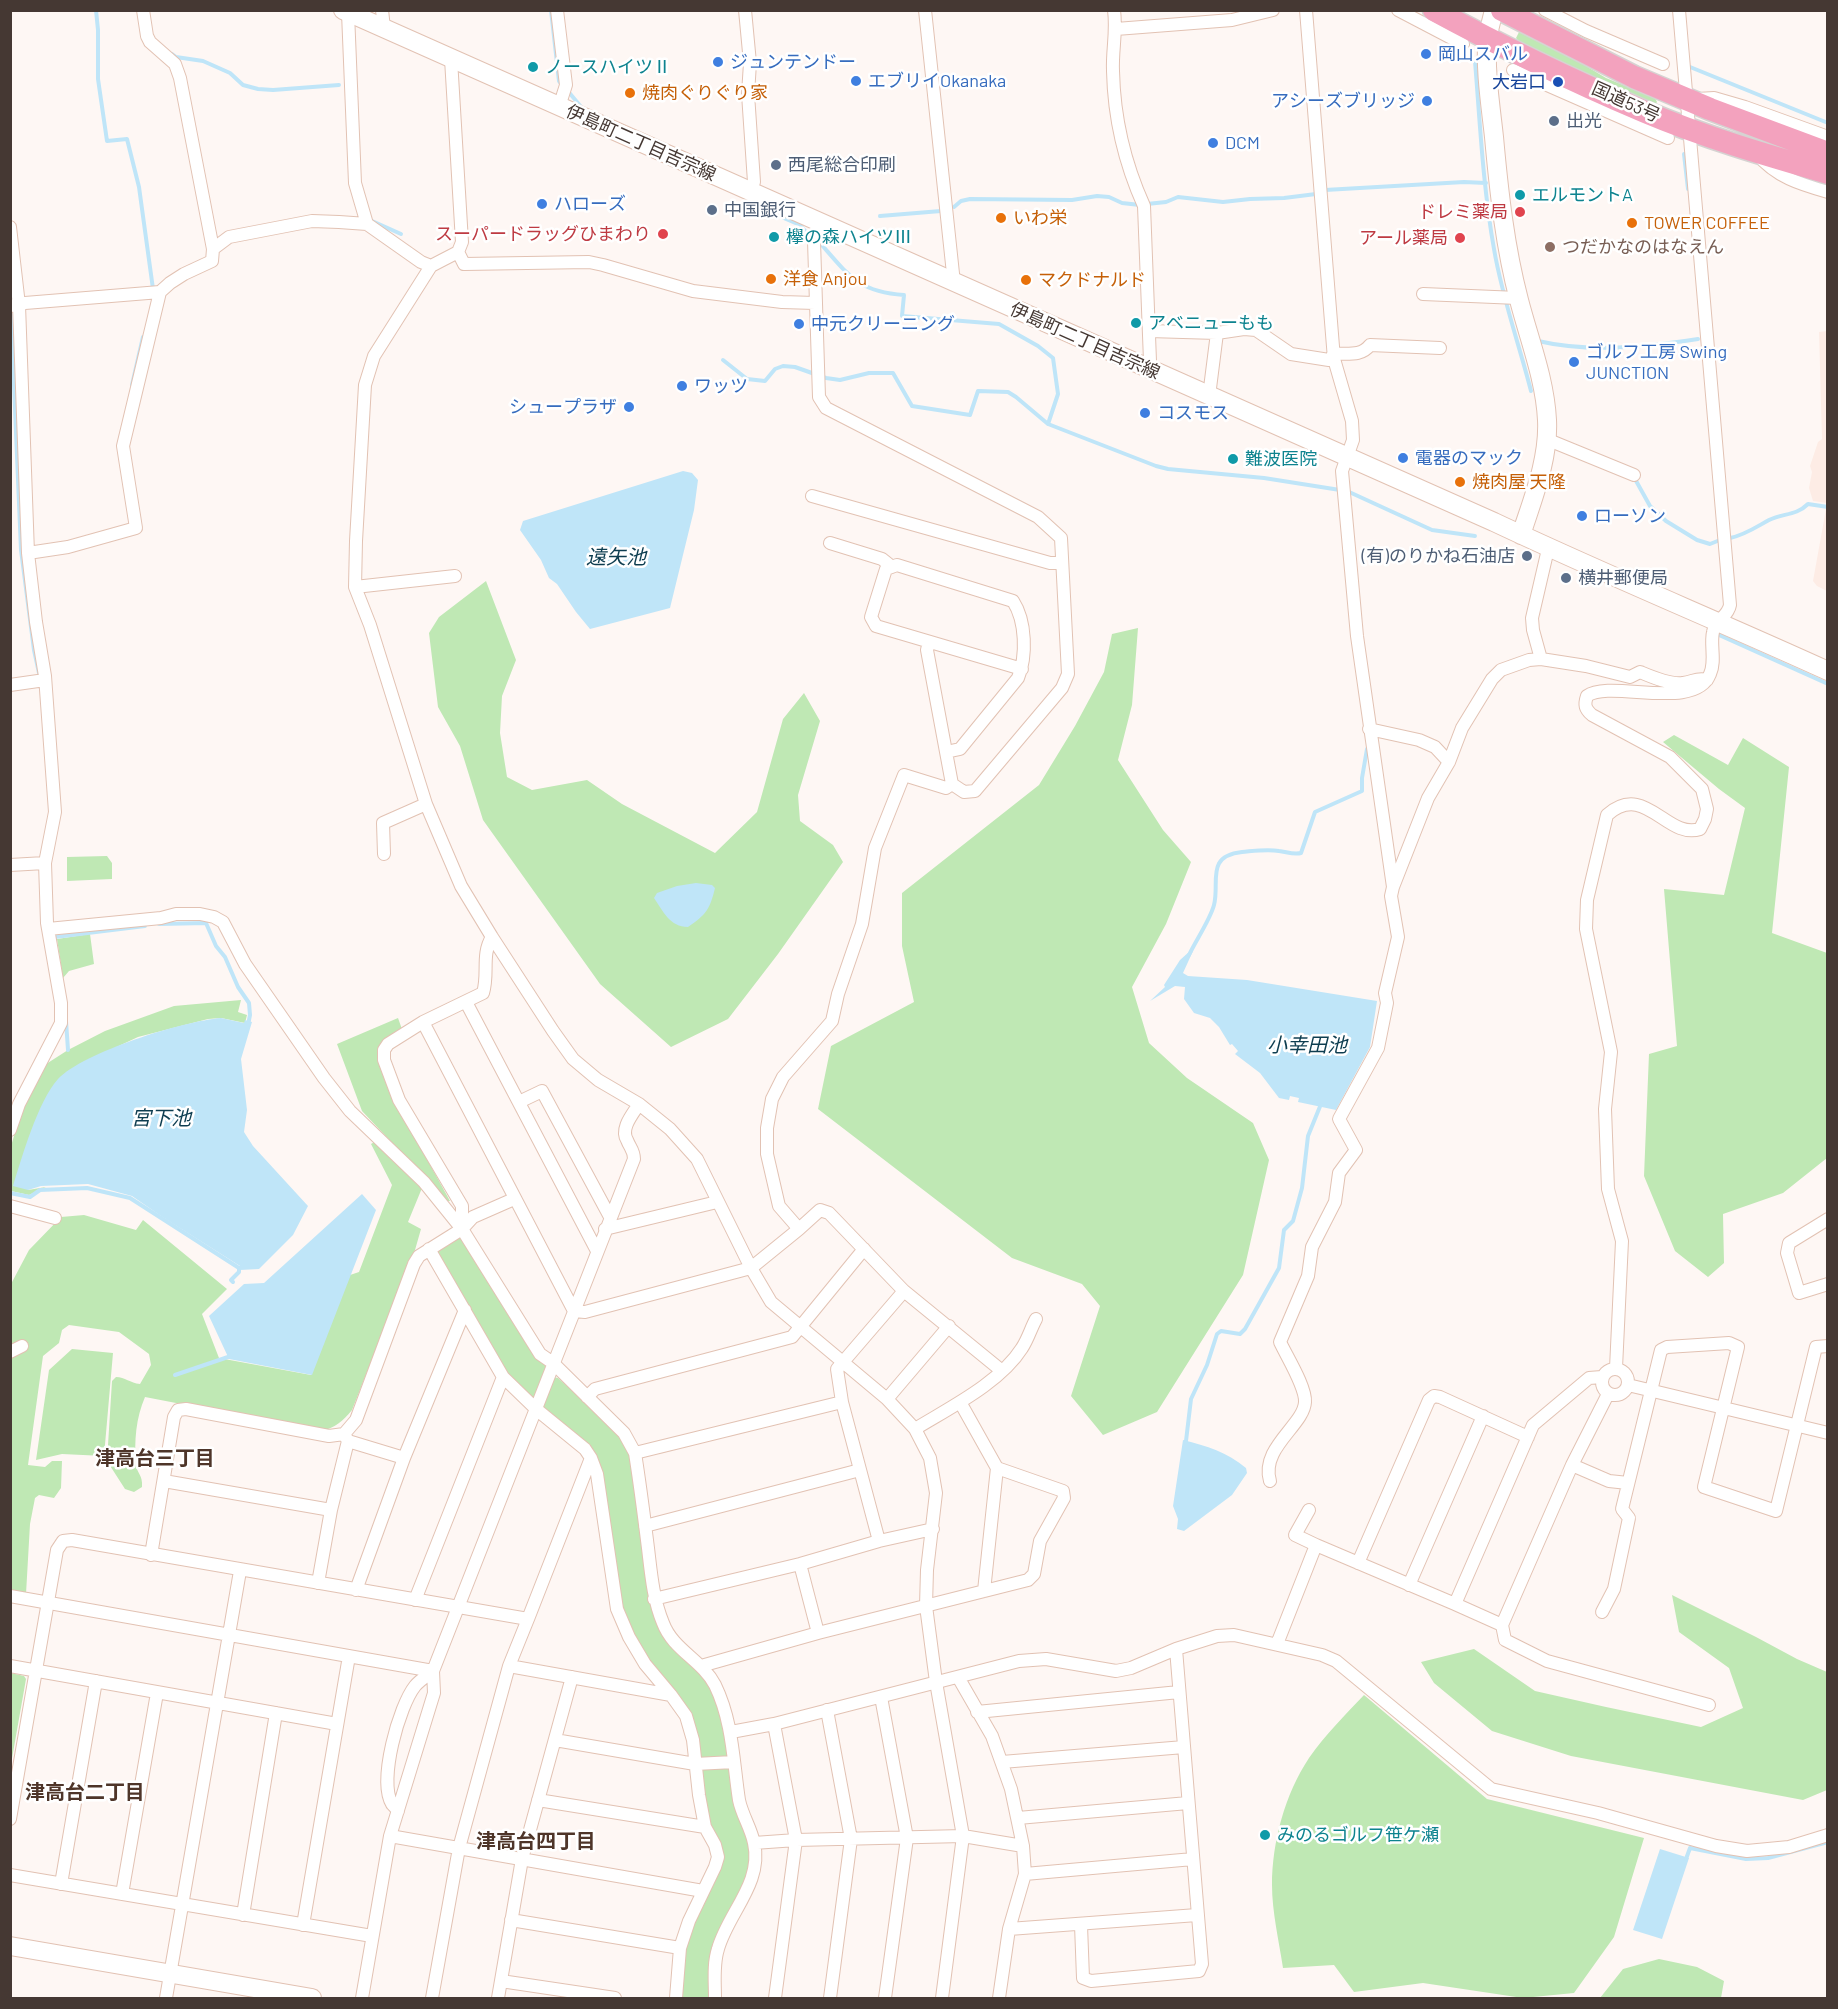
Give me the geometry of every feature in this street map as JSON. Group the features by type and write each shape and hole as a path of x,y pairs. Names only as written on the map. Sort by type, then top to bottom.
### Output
{"highway":[{"name":"国道53号","path":"1502,10 1634,77 1719,113 1827,153"},
{"name":"国道53号","path":"1437,12 1487,39 1646,112 1754,151 1827,174"}],"street":[{"path":"27,553 68,547 136,528 123,446 160,292 184,274 212,261 213,249 180,78 175,64 150,42 144,28 143,10"},
{"path":"557,10 563,94"},
{"path":"745,10 750,63 748,94 754,182 750,192"},
{"path":"925,10 954,283"},
{"path":"1114,10 1116,28 1113,69 1117,109 1124,152 1133,184 1143,205 1150,361 1147,368"},
{"path":"1116,28 1232,20 1273,10"},
{"path":"1306,10 1332,358 1352,421 1353,440 1342,471 1357,636 1393,887"},
{"path":"1494,10 1487,39 1489,87 1498,183 1507,246 1509,297 1542,386 1547,420 1546,449 1521,535"},
{"path":"1545,10 1586,31 1663,64"},
{"path":"1616,1368 1622,1241 1608,1189 1605,1109 1611,1052 1586,929 1587,900 1602,831 1607,814 1614,808 1630,803 1642,806 1684,830 1692,832 1700,829 1706,819 1707,809 1702,789 1670,757 1592,715 1586,709 1585,703 1587,696 1592,693 1681,692 1697,688 1707,680 1711,672 1713,630 1729,612 1730,605 1679,10"},
{"path":"1399,11 1437,12"},
{"path":"1399,11 1463,44"},
{"path":"346,12 356,183 367,224"},
{"name":"伊島町二丁目吉宗線","path":"346,12 383,19 451,59 563,94 750,192 1548,549 1719,621 1827,670"},
{"path":"1586,31 1617,55 1634,77"},
{"path":"451,59 462,242 458,252 431,266 374,356 365,385 355,586 370,625 426,804 461,886 492,937 573,1059 598,1080 639,1104 670,1129 697,1160 751,1268 771,1302 887,1399 915,1429 930,1458 936,1493 927,1570 926,1606 936,1682 963,1836 942,1998"},
{"path":"1513,70 1668,138"},
{"path":"1576,80 1586,102"},
{"path":"1687,99 1714,98 1827,137"},
{"path":"1608,112 1646,112"},
{"path":"1754,151 1767,167 1794,182 1827,192"},
{"path":"1794,182 1827,174"},
{"path":"213,249 229,237 312,221 367,224 421,262 431,266"},
{"path":"818,222 814,241 818,375 819,397 826,408 1038,517 1061,538 1068,674 1062,688 975,791 964,792 952,784 927,650 929,642"},
{"path":"10,227 27,553 43,680 55,812 42,863 48,934 61,1004 61,1023 19,1104 10,1131"},
{"path":"458,252 464,264 589,262 693,291 782,302 815,303"},
{"path":"15,306 160,292"},
{"path":"1423,294 1509,297"},
{"path":"1149,331 1217,333 1244,329 1256,330 1292,354 1332,358 1365,352 1370,345 1378,344 1395,347 1440,348"},
{"path":"1209,396 1217,333"},
{"path":"1546,439 1634,475"},
{"path":"812,496 1050,563 1062,562"},
{"path":"830,543 882,559 892,567"},
{"path":"1541,659 1532,618 1548,549"},
{"path":"946,752 960,749 1018,678 1022,669 1024,658 1020,613 1013,601 897,565 886,569 872,617 876,626 1022,669"},
{"path":"355,586 455,576"},
{"path":"1270,1480 1268,1473 1277,1446 1299,1416 1306,1401 1302,1387 1280,1342 1308,1276 1312,1247 1335,1203 1339,1173 1356,1150 1339,1119 1378,1048 1387,1003 1385,993 1398,937 1391,896 1393,887 1428,798 1449,762 1462,729 1492,679 1501,670 1529,660 1541,659 1586,666 1630,677 1640,672 1660,680 1682,684 1698,678 1707,680"},
{"path":"10,685 43,680"},
{"path":"1369,729 1419,740 1435,747 1449,762"},
{"path":"799,1229 779,1206 767,1154 767,1128 772,1099 783,1077 832,1021 838,994 862,924 875,848 904,775 946,788 952,784"},
{"path":"384,854 383,824 426,804"},
{"path":"10,865 42,863"},
{"path":"48,934 176,914 200,914 223,922 245,964 324,1078 350,1111 424,1182 462,1228 540,1354 553,1363 624,1433 636,1453 654,1599 663,1626 680,1649 701,1665 714,1683 725,1707 731,1732 740,1803 754,1843 756,1862 752,1880 718,1949 715,1964 715,1998"},
{"path":"462,1228 462,1206 399,1100 384,1060 384,1050 388,1044 423,1022 483,993 486,984 485,948 492,937"},
{"path":"466,1002 597,1251"},
{"path":"423,1022 574,1311"},
{"path":"519,1102 542,1091 608,1223"},
{"path":"362,1998 390,1836 434,1693 433,1671 634,1159 634,1151 625,1138 624,1130 639,1104"},
{"path":"318,1583 330,1510 346,1438 356,1420 414,1264 419,1256 462,1228 473,1217 514,1199"},
{"path":"608,1223 717,1202"},
{"path":"10,1206 55,1218"},
{"path":"574,1311 585,1312 751,1268 820,1210 829,1213 904,1291 1002,1371"},
{"path":"1827,1219 1789,1243 1787,1253 1799,1293 1827,1284"},
{"path":"429,1249 503,1377 536,1409 585,1449 591,1458 597,1474 617,1609 629,1637 645,1664 686,1716 693,1740 705,1827 715,1845 718,1857 680,1948 676,1998"},
{"path":"587,1397 595,1389 792,1337 864,1249"},
{"path":"879,1541 842,1402 837,1369 904,1291"},
{"path":"356,1590 404,1458 465,1310"},
{"path":"915,1429 960,1402 1002,1371 1022,1348 1036,1319"},
{"path":"887,1399 949,1326"},
{"path":"1602,1612 1614,1589 1629,1518 1622,1509 1660,1350 1667,1347 1729,1343 1738,1347 1704,1486 1776,1511 1816,1347 1827,1346"},
{"path":"1602,1377 1608,1371 1616,1368"},
{"path":"1616,1368 1626,1374 1628,1386"},
{"path":"415,1600 503,1377"},
{"path":"1602,1377 1603,1388 1608,1394"},
{"path":"1455,1604 1533,1425 1588,1378 1602,1377"},
{"path":"1628,1386 1827,1433"},
{"path":"1608,1394 1620,1394 1628,1386"},
{"path":"1608,1394 1572,1465 1502,1624 1505,1640 1547,1661 1709,1705"},
{"path":"1358,1563 1429,1400 1434,1396 1528,1437"},
{"path":"636,1453 842,1402"},
{"path":"960,1402 997,1468 984,1591"},
{"path":"151,1555 174,1417 178,1410 186,1409 346,1438 404,1458"},
{"path":"1409,1585 1483,1416"},
{"path":"432,1998 459,1848 509,1666 591,1458"},
{"path":"1572,1465 1609,1481 1628,1484"},
{"path":"701,1665 818,1633 1028,1581 1034,1574 1041,1541 1064,1498 1063,1491 997,1468"},
{"path":"645,1526 860,1470"},
{"path":"164,1481 330,1510"},
{"path":"1310,1510 1295,1535 1502,1624"},
{"path":"654,1599 933,1529"},
{"path":"10,1819 57,1550 63,1541 72,1540 240,1571 528,1619"},
{"path":"1277,1644 1316,1545"},
{"path":"800,1564 818,1633"},
{"path":"166,1998 240,1571"},
{"path":"10,1596 433,1671"},
{"path":"731,1732 774,1724 1019,1661 1046,1659 1116,1671 1131,1668 1176,1649 1217,1636 1234,1635 1322,1654 1336,1661 1491,1789 1598,1813 1716,1846 1746,1851 1789,1847 1827,1835"},
{"path":"1081,1925 1083,1978 1091,1981 1199,1971 1202,1964 1176,1649"},
{"path":"303,1925 349,1656"},
{"path":"10,1666 337,1724"},
{"path":"509,1666 671,1695"},
{"path":"398,1811 391,1802 388,1786 389,1758 394,1732 415,1686 433,1671"},
{"path":"498,1998 522,1859 572,1677"},
{"path":"958,1677 992,1736 1011,1789 1023,1846 1025,1874 1009,1929 999,1998"},
{"path":"61,1884 96,1681"},
{"path":"977,1712 1179,1692"},
{"path":"122,1894 157,1693"},
{"path":"881,1697 907,1838 885,1998"},
{"path":"827,1710 851,1839 830,1998"},
{"path":"243,1915 276,1713"},
{"path":"774,1724 796,1840 775,1998"},
{"path":"555,1740 695,1764 734,1762"},
{"path":"1002,1762 1184,1747"},
{"path":"538,1800 705,1827"},
{"path":"1018,1818 1188,1803"},
{"path":"390,1836 703,1891"},
{"path":"754,1843 963,1836 1023,1846"},
{"path":"1025,1874 1193,1859"},
{"path":"10,1875 372,1936"},
{"path":"1009,1929 1197,1915"},
{"path":"511,1920 680,1948"},
{"path":"10,1946 312,1998"},
{"path":"501,1981 615,1998"}],"shaded area":[{"path":"1828,331 1827,503 1813,501 1809,488 1812,472 1810,466 1818,442 1822,439 1819,332"},
{"path":"1826,509 1828,509 1827,591 1813,581"}],"green space":[{"path":"1519,32 1524,32 1566,54 1606,78 1655,98 1657,102 1652,105 1519,42 1516,38"},
{"path":"486,581 516,660 502,696 500,733 507,777 532,790 587,780 622,804 715,853 757,812 783,719 804,693 820,721 798,795 800,821 833,845 843,862 778,954 728,1019 671,1047 600,984 483,820 460,746 438,707 429,633 439,617"},
{"path":"1138,628 1132,705 1118,760 1163,830 1191,862 1166,924 1132,987 1149,1043 1187,1078 1253,1123 1269,1160 1243,1275 1157,1412 1103,1435 1071,1396 1100,1306 1082,1284 1012,1258 818,1109 831,1046 914,1002 902,946 902,893 1039,785 1104,672 1112,634"},
{"path":"1674,735 1728,765 1743,738 1789,767 1772,933 1827,953 1827,1158 1783,1193 1723,1214 1724,1263 1708,1277 1675,1251 1644,1176 1649,1054 1677,1046 1664,889 1724,895 1745,808 1663,742"},
{"path":"107,856 112,863 112,879 67,881 67,857"},
{"path":"90,934 94,964 69,971 63,978 57,939"},
{"path":"241,1000 238,1012 247,1015 245,1023 221,1018 208,1019 138,1037 78,1065 28,1190 46,1187 29,1195 11,1191 11,1146 23,1106 43,1066 105,1031 174,1006"},
{"path":"398,1018 403,1032 383,1043 395,1101 450,1201 447,1201 362,1111 337,1044"},
{"path":"378,1140 422,1188 408,1222 421,1229 415,1250 352,1410 338,1424 321,1431 145,1397 136,1430 135,1447 136,1464 142,1487 134,1492 125,1489 107,1461 112,1381 119,1377 140,1384 151,1365 149,1354 119,1332 69,1325 62,1330 59,1343 43,1356 28,1465 45,1467 52,1461 62,1461 61,1488 54,1498 39,1495 35,1498 30,1524 26,1594 11,1591 11,1284 29,1250 61,1217 84,1215 136,1230 143,1220 227,1289 202,1314 219,1358 311,1375 350,1275 359,1272 392,1185 371,1144"},
{"path":"458,1236 545,1362 545,1370 534,1398 529,1399 505,1375 436,1255 437,1250"},
{"path":"72,1349 113,1353 104,1456 62,1454 36,1460 49,1370"},
{"path":"553,1377 558,1378 620,1434 631,1454 652,1602 699,1669 722,1708 729,1753 725,1758 702,1760 697,1755 690,1716 679,1695 648,1662 620,1608 600,1473 542,1406"},
{"path":"1672,1595 1827,1672 1827,1790 1803,1800 1571,1756 1492,1731 1434,1683 1421,1662 1474,1649 1535,1691 1701,1727 1743,1708 1729,1668 1679,1632"},
{"path":"11,1673 24,1676 26,1679 11,1764"},
{"name":"みのるゴルフ笹ケ瀬","path":"1364,1695 1487,1799 1644,1838 1614,1937 1574,1993 1523,1998 1423,1983 1354,1992 1334,1965 1283,1968 1272,1895 1277,1835 1293,1787 1309,1758 1328,1733"},
{"path":"726,1768 731,1770 751,1844 749,1878 720,1931 712,1998 680,1998 684,1949 692,1922 718,1869 702,1796 702,1770"},
{"path":"1659,1959 1697,1967 1724,1981 1721,1998 1600,1998 1623,1969"}],"water":[{"name":"遠矢池","path":"683,471 692,473 698,480 694,510 670,608 590,629 557,584 549,578 541,560 520,530 523,521"},
{"path":"696,883 712,885 715,888 709,906 699,919 688,927 676,924 654,898 657,893 677,886"},
{"name":"小幸田池","path":"1193,951 1183,973 1188,976 1247,980 1377,1001 1370,1047 1336,1110 1298,1102 1299,1098 1290,1096 1289,1100 1279,1098 1260,1073 1235,1054 1238,1051 1232,1044 1230,1045 1219,1027 1210,1018 1194,1013 1184,999 1185,987 1175,986 1150,1001 1165,987 1164,985 1180,960"},
{"name":"宮下池","path":"221,1018 244,1023 245,1020 252,1022 241,1059 247,1110 244,1132 253,1146 308,1206 293,1235 259,1269 240,1270 240,1266 132,1196 88,1184 41,1186 28,1190 13,1186 37,1115 58,1079 89,1058 135,1040 183,1025"},
{"path":"362,1194 376,1210 312,1375 229,1359 209,1316 244,1284 264,1283"},
{"path":"1183,1440 1224,1454 1239,1462 1246,1468 1247,1473 1232,1495 1184,1531 1177,1529 1178,1519 1173,1506"},
{"path":"1660,1849 1689,1858 1662,1939 1633,1930"}],"waterway":[{"path":"96,10 98,79 107,141 127,139 139,187 153,289"},
{"path":"551,10 559,81 562,85"},
{"path":"172,54 176,57 203,61 230,73 243,85 258,89 339,85"},
{"path":"1475,61 1490,226 1497,267 1531,391"},
{"path":"1690,67 1828,123"},
{"path":"567,90 582,108"},
{"path":"1684,154 1688,189"},
{"path":"1147,204 1166,202 1178,197 1223,202 1284,198 1316,194 1325,190 1464,182 1486,183"},
{"path":"954,207 961,201 970,199 1072,200 1097,196 1140,205"},
{"path":"749,201 749,203 800,225 806,232"},
{"path":"880,216 941,211"},
{"path":"372,221 401,234"},
{"path":"821,244 839,265 865,286 904,295 902,316 999,324 1038,346 1053,358 1058,394 1048,424"},
{"path":"10,291 21,550 39,673"},
{"path":"132,385 143,337"},
{"path":"1538,341 1578,347 1618,348 1698,339"},
{"path":"723,360 747,379 765,381 775,369 783,366 795,367 826,378 840,380 869,373 893,373 912,406 970,415 978,391 1008,392 1048,424 1156,466 1264,478 1340,490"},
{"path":"1635,479 1650,506 1666,521 1697,540 1710,544 1720,540"},
{"path":"1347,491 1432,530 1475,536"},
{"path":"1730,538 1746,533 1774,518 1799,511 1808,504 1828,507"},
{"path":"1719,635 1828,684"},
{"path":"1189,955 1214,905 1218,864 1230,854 1242,852 1270,850 1301,853 1315,812 1362,791 1367,749"},
{"path":"159,924 206,923 238,987 249,1003 248,1025"},
{"path":"55,937 145,926"},
{"path":"66,1021 68,1050"},
{"path":"1186,1441 1191,1399 1207,1365 1217,1334 1221,1331 1240,1334 1245,1329 1279,1268 1284,1230 1293,1221 1302,1188 1308,1136 1321,1104"},
{"path":"10,1193 30,1197 40,1190 87,1188 130,1198 239,1268 239,1272 231,1280 233,1282"},
{"path":"175,1375 231,1356"},
{"path":"1686,1859 1690,1848 1746,1859 1768,1858 1828,1842"}],"place":[{"name":"岡山スバル","path":"1426,54"},
{"name":"ジュンテンドー","path":"718,62"},
{"name":"ノースハイツⅡ","path":"533,67"},
{"name":"エブリイOkanaka","path":"856,81"},
{"name":"大岩口","path":"1558,82"},
{"name":"焼肉ぐりぐり家","path":"630,93"},
{"name":"アシーズブリッジ","path":"1427,101"},
{"name":"出光","path":"1554,121"},
{"name":"DCM","path":"1213,143"},
{"name":"西尾総合印刷","path":"776,165"},
{"name":"エルモントA","path":"1520,195"},
{"name":"ハローズ","path":"542,204"},
{"name":"中国銀行","path":"712,210"},
{"name":"ドレミ薬局","path":"1520,212"},
{"name":"いわ栄","path":"1001,218"},
{"name":"TOWER COFFEE","path":"1632,223"},
{"name":"スーパードラッグひまわり","path":"663,234"},
{"name":"欅の森ハイツⅢ","path":"774,237"},
{"name":"アール薬局","path":"1460,238"},
{"name":"つだかなのはなえん","path":"1550,247"},
{"name":"洋食 Anjou","path":"771,279"},
{"name":"マクドナルド","path":"1026,280"},
{"name":"アベニューもも","path":"1136,323"},
{"name":"中元クリーニング","path":"799,324"},
{"name":"ゴルフ工房 Swing JUNCTION","path":"1574,362"},
{"name":"ワッツ","path":"682,386"},
{"name":"シュープラザ","path":"629,407"},
{"name":"コスモス","path":"1145,413"},
{"name":"電器のマック","path":"1403,458"},
{"name":"難波医院","path":"1233,459"},
{"name":"焼肉屋 天隆","path":"1460,482"},
{"name":"ローソン","path":"1582,516"},
{"name":"(有)のりかね石油店","path":"1527,556"},
{"name":"横井郵便局","path":"1566,578"},
{"name":"みのるゴルフ笹ケ瀬","path":"1265,1835"}],"district":[{"name":"津高台三丁目","path":"155,1458"},
{"name":"津高台二丁目","path":"85,1792"},
{"name":"津高台四丁目","path":"536,1841"}]}
